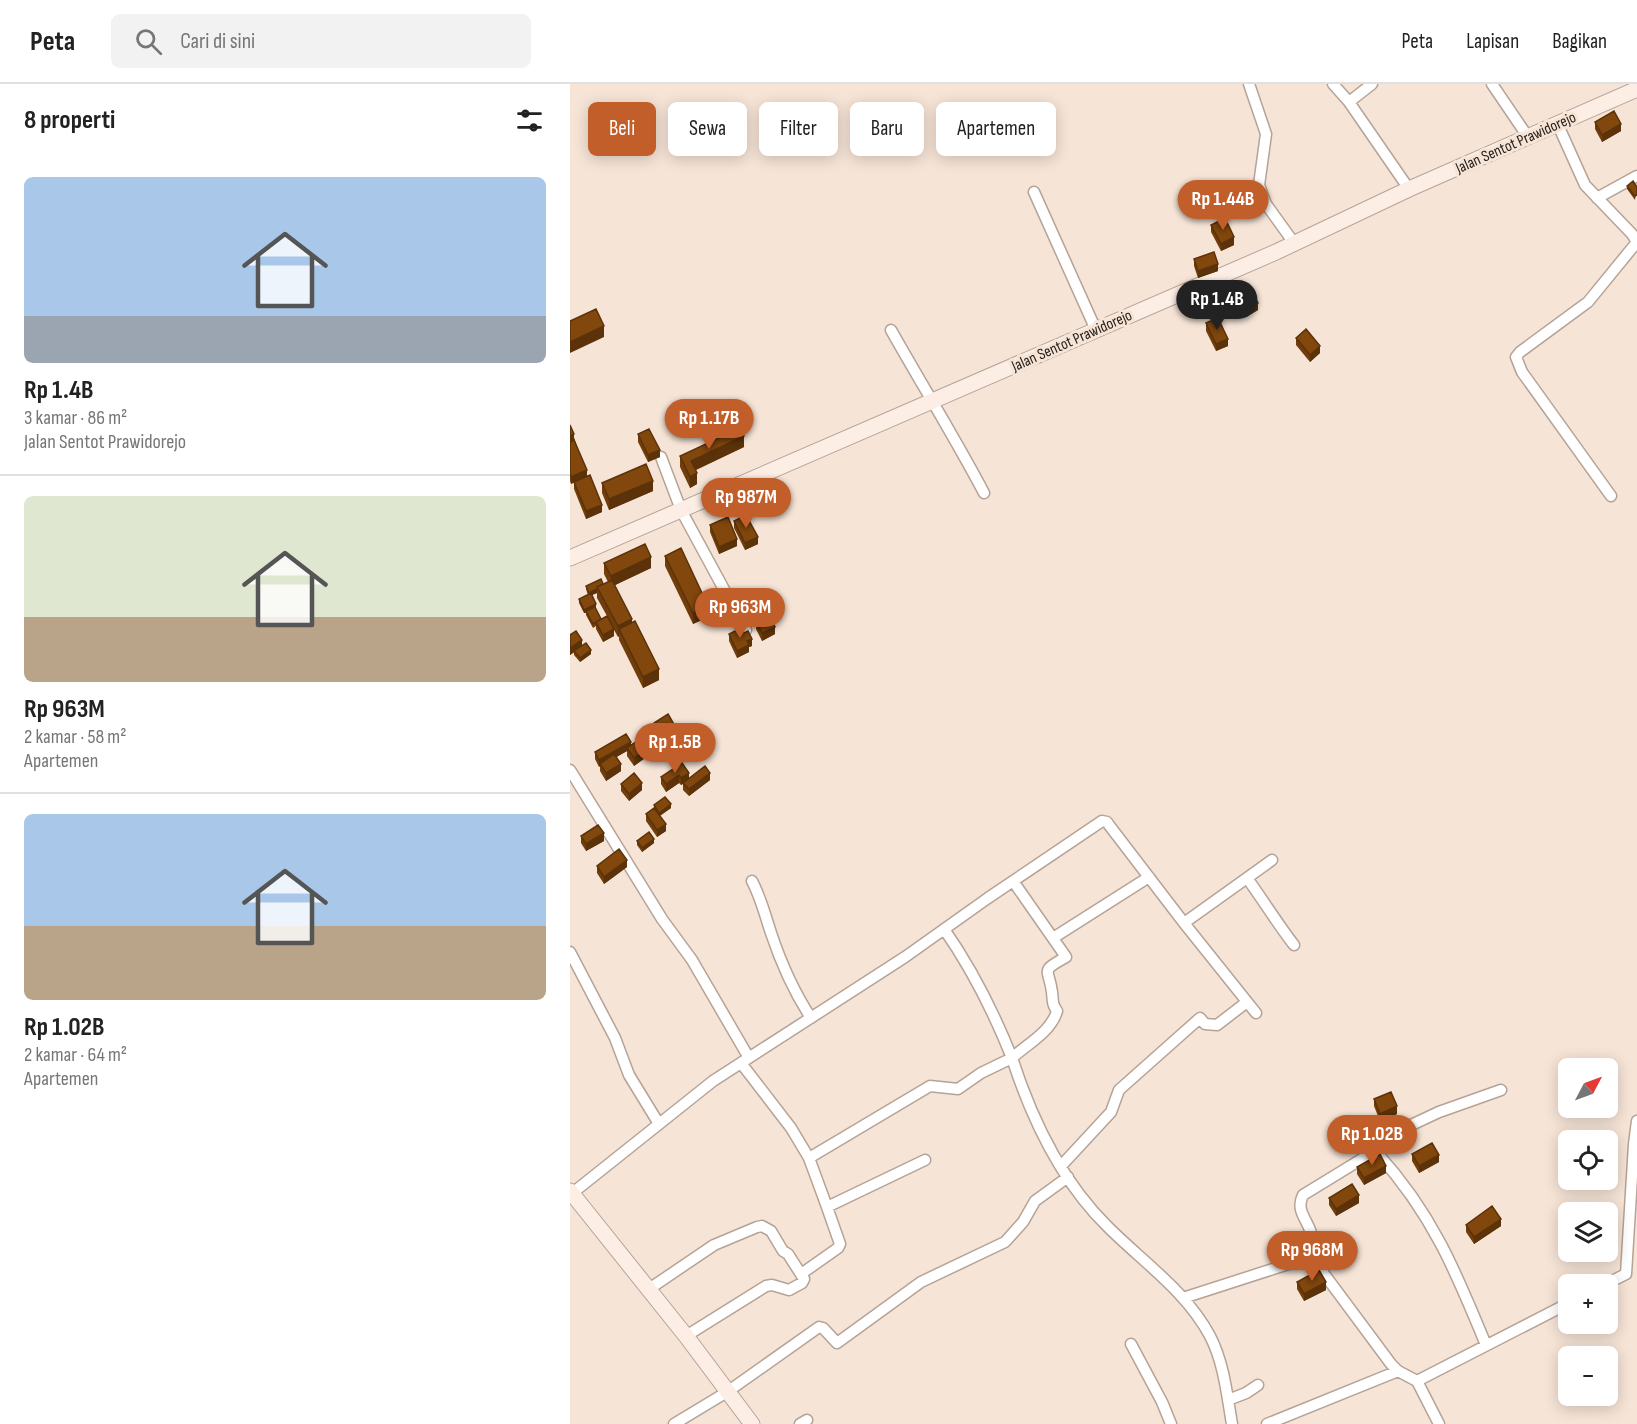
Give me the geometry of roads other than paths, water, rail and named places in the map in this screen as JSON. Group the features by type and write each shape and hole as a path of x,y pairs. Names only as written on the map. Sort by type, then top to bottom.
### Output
{"main road":[{"name":"Jalan Sentot Prawidorejo","path":"570,558 1294,243 1637,89"},
{"path":"571,1193 686,1336 752,1424"}],"street":[{"path":"1249,84 1266,134 1259,184 1266,204 1294,243"},
{"path":"1333,84 1349,102 1410,189"},
{"path":"1349,102 1372,84"},
{"path":"1492,84 1528,137"},
{"path":"1558,125 1585,185 1632,234 1637,243 1588,302 1516,357 1522,372 1611,496"},
{"path":"1597,198 1637,176"},
{"path":"1034,192 1096,330"},
{"path":"891,330 932,402 945,420 984,493"},
{"path":"661,457 681,510 746,630"},
{"path":"570,770 662,919 692,960 745,1061 809,1158 840,1244 838,1248 801,1274"},
{"path":"571,1193 713,1081 905,957 1098,823 1107,822 1256,1013"},
{"path":"1184,923 1272,860"},
{"path":"1053,938 1149,877"},
{"path":"1247,878 1262,898 1272,917 1294,945"},
{"path":"752,881 787,971 811,1018"},
{"path":"809,1158 930,1086 958,1089 981,1073 1012,1058 1048,1027 1055,1018 1057,1011 1052,1004 1048,970 1052,964 1066,957 1013,882"},
{"path":"944,929 975,978 998,1023 1040,1132 1068,1177 1107,1226 1183,1298 1209,1334 1217,1350 1232,1424"},
{"path":"570,952 615,1038 629,1075 659,1124"},
{"path":"1061,1166 1111,1112 1119,1090 1200,1018 1205,1023 1217,1025 1247,1002"},
{"path":"1486,1345 1454,1268 1430,1222 1403,1184 1375,1153 1372,1146 1377,1141 1439,1112 1501,1090"},
{"path":"1618,1278 1626,1274 1637,1121"},
{"path":"1375,1153 1303,1195 1300,1206 1301,1215 1310,1229 1313,1240 1313,1259 1391,1364 1398,1371 1417,1381 1439,1424"},
{"path":"827,1207 925,1160"},
{"path":"674,1424 727,1392 819,1327 823,1328 837,1343 921,1282 1005,1242 1023,1222 1035,1201 1068,1177"},
{"path":"649,1289 714,1245 762,1226 771,1231 804,1279 802,1283 789,1290 766,1286 686,1336"},
{"path":"1183,1298 1301,1260 1313,1259"},
{"path":"1417,1381 1558,1309"},
{"path":"1131,1344 1172,1424"},
{"path":"1267,1424 1398,1371"},
{"path":"1228,1400 1245,1393 1258,1384"}]}
